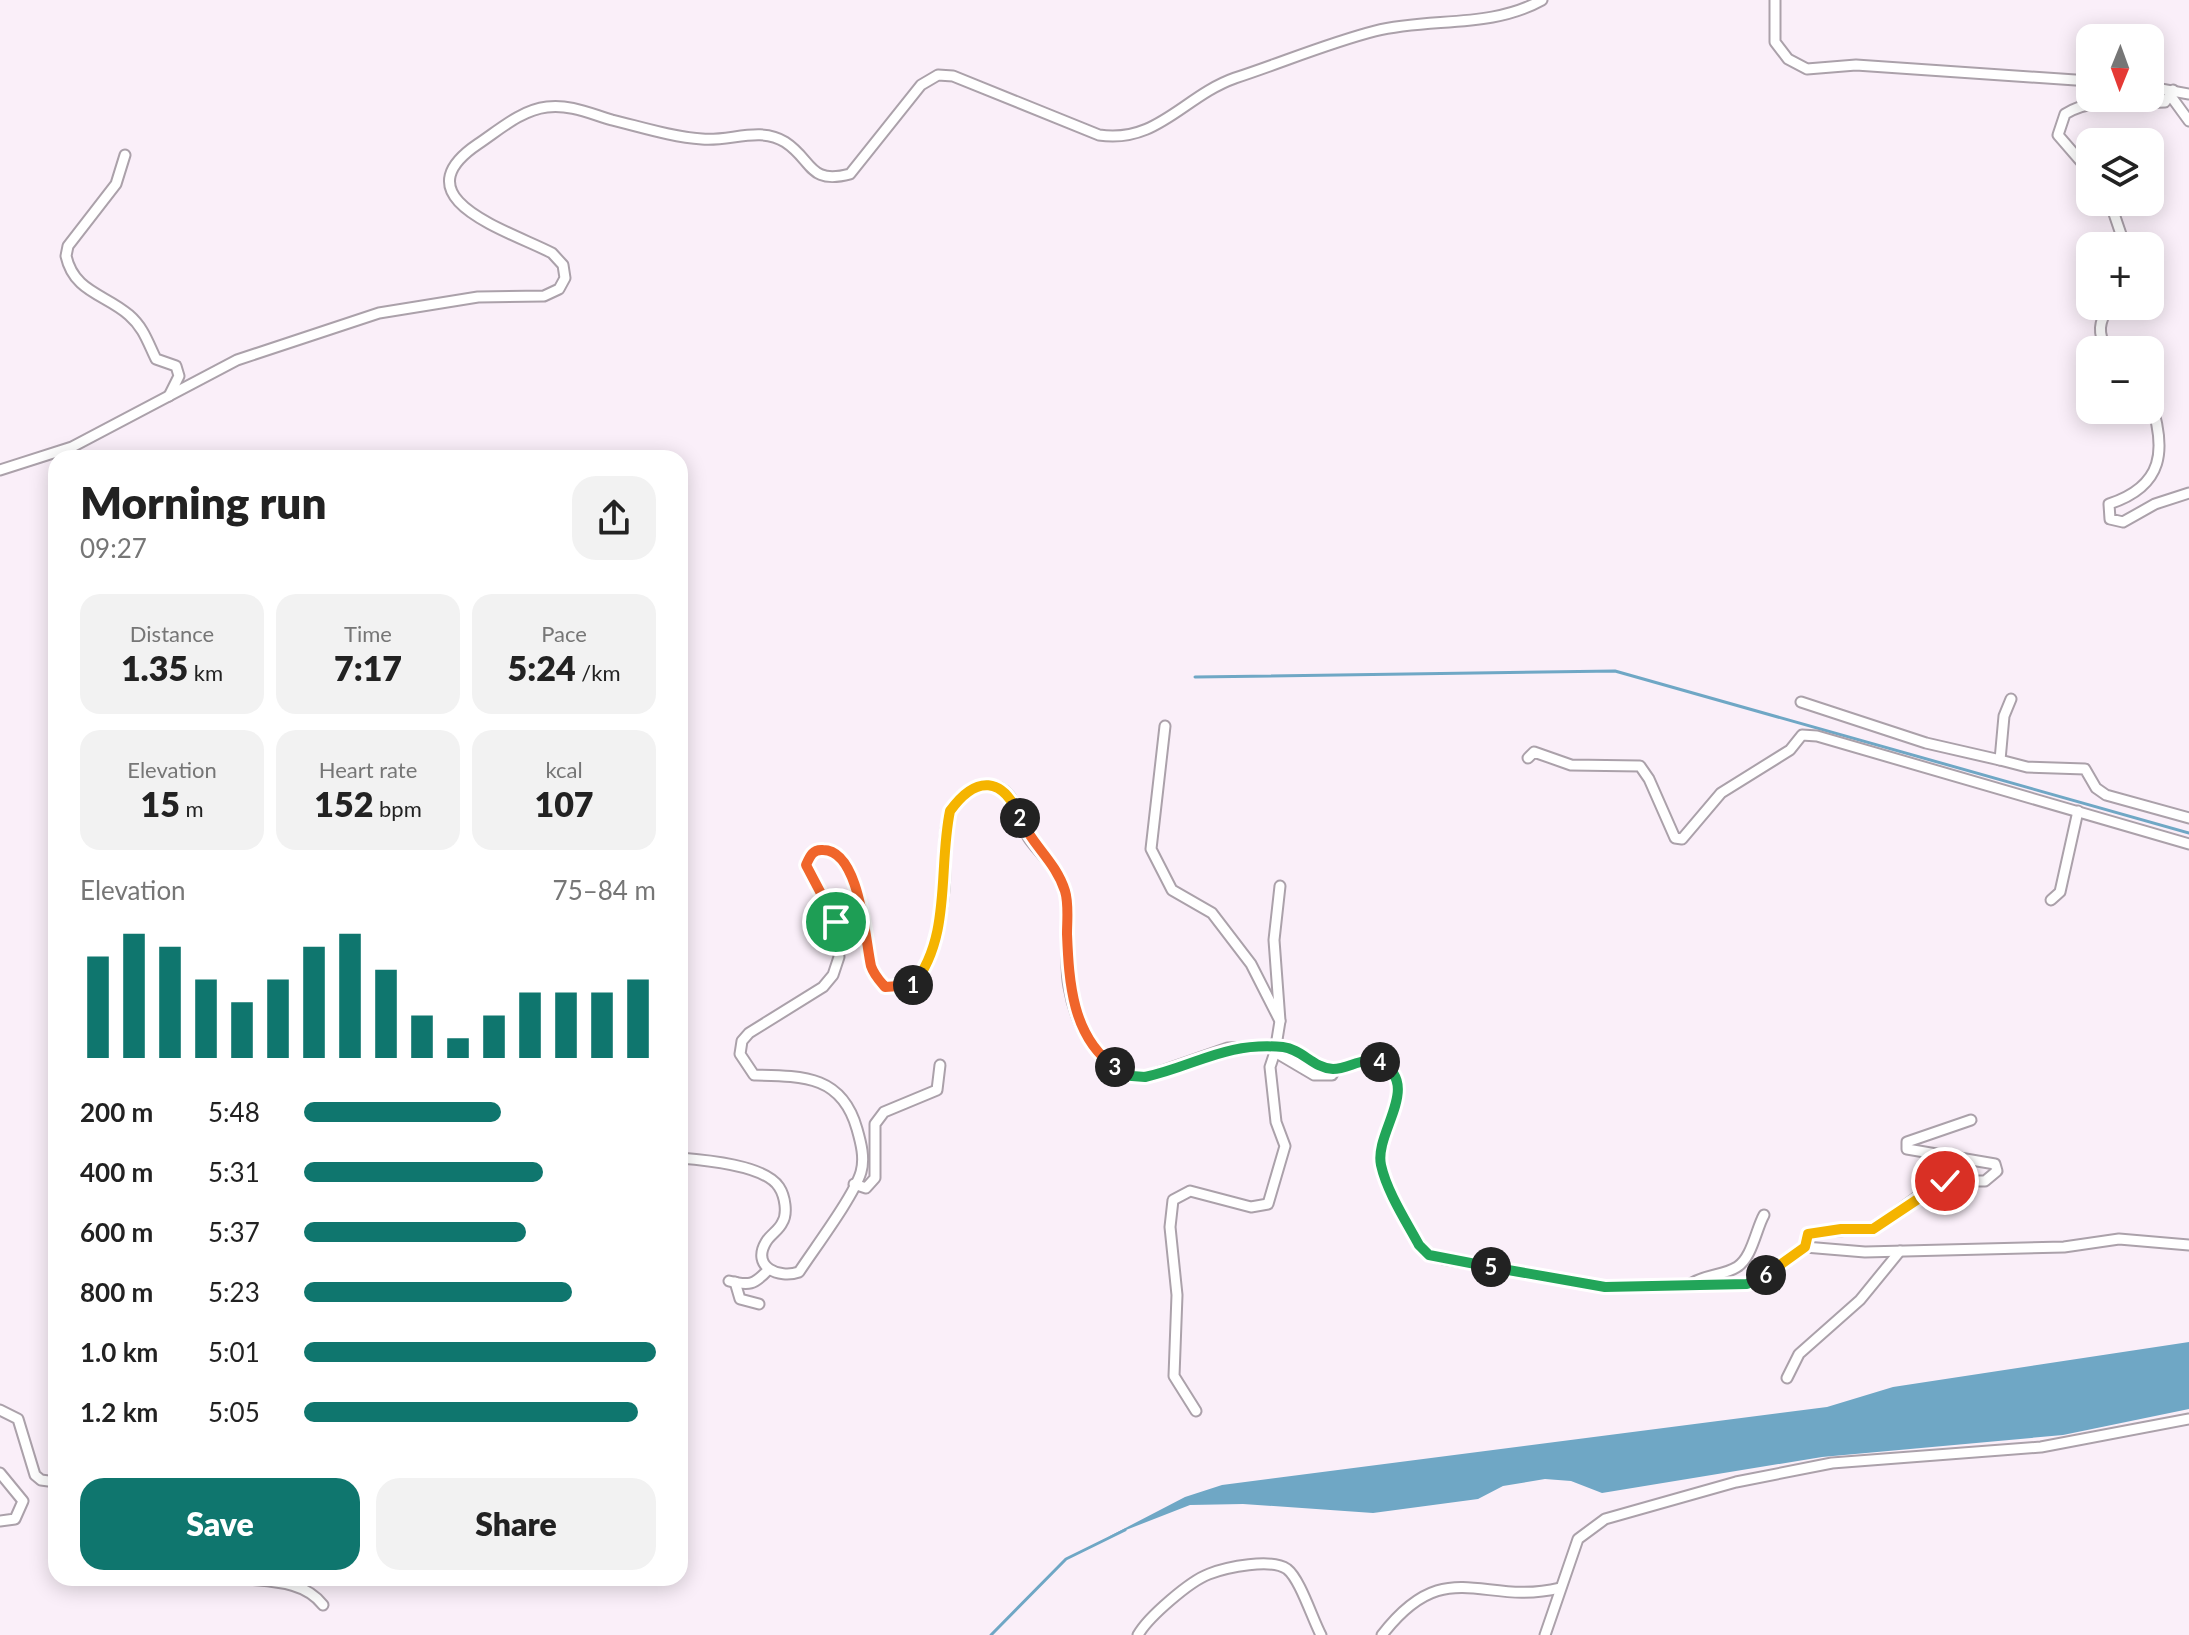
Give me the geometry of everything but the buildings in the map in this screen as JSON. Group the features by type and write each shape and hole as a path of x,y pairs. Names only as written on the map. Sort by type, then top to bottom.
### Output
{"street":[{"path":"63,450 237,360 379,313 478,297 544,296 559,289 565,278 563,265 552,253 459,206 447,187 449,172 458,158 519,116 547,107 575,108 701,139 772,136 786,142 813,172 832,179 850,174 921,85 938,75 953,76 1099,135 1120,138 1144,133 1219,84 1376,31 1490,18 1520,12 1542,0"},
{"path":"1775,0 1775,42 1788,59 1807,69 1856,65 2076,80"},
{"path":"2164,90 2189,94"},
{"path":"2172,92 2189,121"},
{"path":"2076,156 2058,135 2065,114 2087,104 2165,102 2172,92"},
{"path":"125,155 116,184 68,246 66,256 81,287 128,314 143,330 156,359 176,366 179,376 169,396"},
{"path":"2157,424 2159,456 2154,473 2137,494 2109,504 2110,519 2123,522 2155,504 2189,493"},
{"path":"0,470 48,455"},
{"path":"2000,760 2004,716 2011,699"},
{"path":"1801,702 1926,743 2027,767 2085,769 2096,788 2106,795 2189,818"},
{"path":"1165,726 1151,849 1157,866 1172,890 1212,913 1235,941 1280,1021"},
{"path":"1528,758 1534,752 1571,765 1640,766 1649,779 1675,838 1682,839 1721,793 1790,750 1802,735 1817,736 2189,844"},
{"path":"688,1159 755,1171 780,1187 785,1209 783,1222 765,1243 764,1261 768,1270 788,1276 799,1272 862,1169 862,1149 851,1106 841,1092 828,1084 754,1075 740,1054 742,1041 749,1033 823,987 833,975 839,957 836,922 806,865 811,854 820,849 833,851 845,860 864,918 876,977 885,987 912,987 922,974 934,944 944,892 950,811 959,799 981,785 995,785 1008,792 1029,838 1058,871 1066,895 1069,987 1087,1037 1103,1059 1132,1076 1145,1077 1228,1048 1291,1048 1319,1066 1335,1069 1374,1060 1394,1073 1398,1084 1397,1104 1380,1148 1382,1167 1419,1245 1429,1255 1605,1287 1747,1284 1773,1271 1805,1247 1900,1251 2064,1247 2119,1239 2189,1245"},
{"path":"2051,900 2060,892 2078,811"},
{"path":"1196,1411 1174,1376 1177,1295 1170,1216 1173,1200 1190,1191 1251,1207 1268,1204 1285,1146 1276,1122 1270,1067 1280,1021 1274,940 1280,886"},
{"path":"854,1184 866,1188 875,1178 875,1124 884,1112 937,1090 940,1065"},
{"path":"1805,1247 1808,1234 1815,1232 1873,1229 1945,1181 1985,1181 1997,1171 1995,1164 1907,1149 1907,1142 1924,1134 1971,1120"},
{"path":"1689,1285 1699,1278 1737,1267 1750,1249 1764,1215"},
{"path":"1787,1378 1799,1354 1860,1300 1900,1251"},
{"path":"759,1304 740,1299 732,1281 748,1285 758,1282 768,1270"},
{"path":"0,1410 18,1419 35,1475 48,1481"},
{"path":"1545,1635 1574,1548 1589,1528 1605,1519 1736,1482 1832,1463 2041,1447 2189,1419"},
{"path":"0,1473 23,1501 15,1519 0,1521"},
{"path":"1138,1635 1151,1618 1207,1574 1272,1562 1291,1572 1296,1579 1321,1635"},
{"path":"292,1586 310,1593 323,1605"},
{"path":"1382,1635 1399,1612 1436,1589 1469,1586 1525,1592 1560,1588"}],"water":[{"path":"2189,1342 2189,1409 2063,1435 1822,1457 1602,1493 1571,1481 1545,1479 1503,1486 1478,1499 1373,1513 1243,1504 1190,1505 1108,1537 1185,1497 1222,1485 1827,1407 1893,1387"}],"waterway":[{"path":"1195,677 1615,671 2189,833"},
{"path":"991,1635 1066,1559 1125,1530"}],"route":[{"path":"836,922 832,909 809,875 806,865 811,854 820,849 833,851 845,860 864,918 876,977 885,987 912,987 922,974 934,944 944,892 950,811 959,799 981,785 995,785 1008,792 1029,838 1058,871 1066,895 1069,987 1087,1037 1103,1059 1132,1076 1145,1077 1228,1048 1262,1046 1291,1048 1319,1066 1335,1069 1374,1060 1384,1064 1394,1073 1398,1084 1397,1104 1380,1148 1382,1167 1419,1245 1429,1255 1443,1259 1605,1287 1747,1284 1773,1271 1805,1247 1808,1234 1841,1229 1873,1229 1889,1221 1931,1187 1945,1181"}]}
